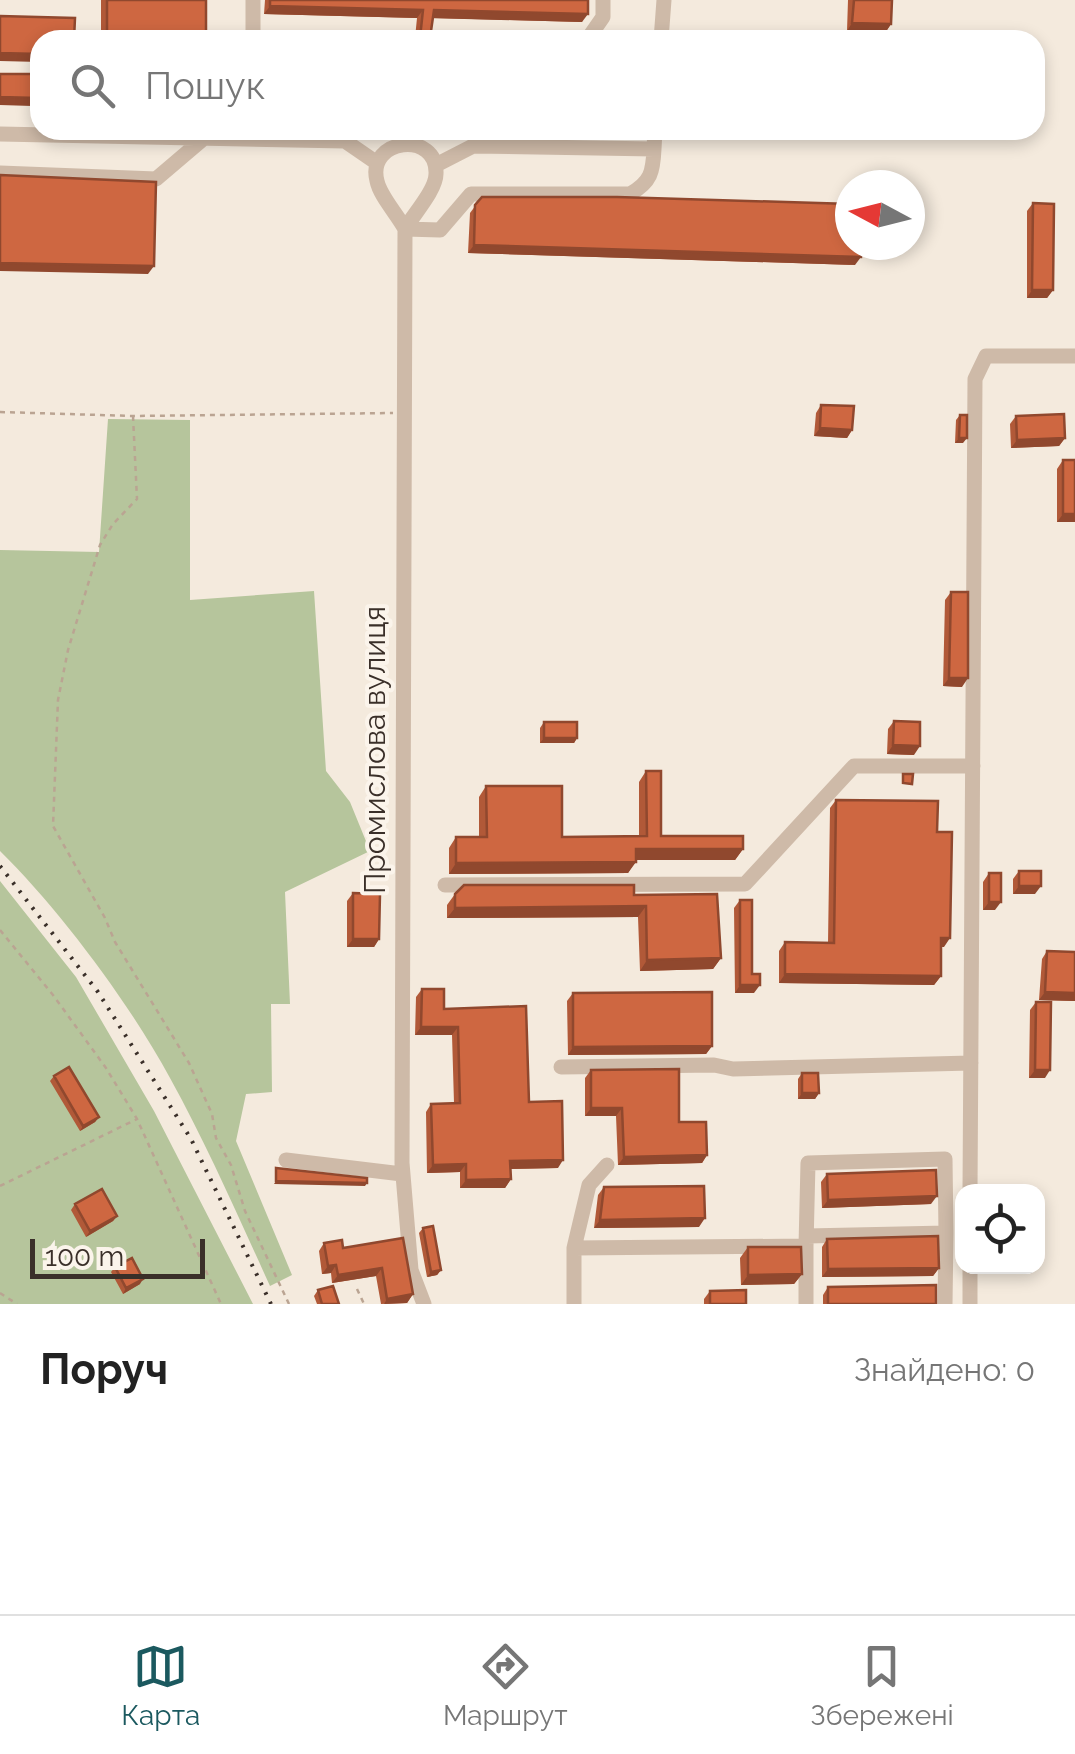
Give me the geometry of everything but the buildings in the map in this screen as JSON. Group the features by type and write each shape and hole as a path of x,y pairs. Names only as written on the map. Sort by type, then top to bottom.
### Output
{"street":[{"path":"253,0 253,30"},
{"path":"594,30 602,18 603,0"},
{"path":"662,30 664,0"},
{"path":"0,134 30,135"},
{"path":"0,173 156,179 201,140"},
{"path":"332,140 345,141 377,163"},
{"path":"405,228 440,230 471,194 630,194 645,186 653,174 654,140"},
{"path":"408,143 425,150 436,166 435,184 405,228 377,182 377,163 389,148 408,143"},
{"path":"436,166 473,146 654,149"},
{"path":"387,198 405,204 423,199"},
{"name":"Промислова вулиця","path":"405,228 402,1174 411,1270 424,1304"},
{"path":"970,1184 975,379 986,356 1075,356"},
{"path":"444,885 744,884 854,766 973,766"},
{"path":"561,1067 714,1064 733,1069 971,1063"},
{"path":"806,1304 808,1164 945,1159 970,1162"},
{"path":"286,1160 402,1174"},
{"path":"945,1162 946,1304"},
{"path":"574,1304 574,1248 589,1185 607,1165"},
{"path":"574,1248 946,1234"},
{"path":"970,1274 970,1304"}],"path":[{"path":"0,412 133,416 404,413"},
{"path":"133,416 137,499 113,524 100,545 68,650 58,700 53,826 116,942 189,1063 212,1114 216,1138 231,1165 245,1211 289,1304"},
{"path":"0,930 106,1068 137,1119 221,1304"},
{"path":"0,1186 137,1119"},
{"path":"358,1288 364,1304"},
{"path":"0,1293 17,1304"}],"green space":[{"path":"108,419 190,420 190,600 314,591 326,771 350,802 370,851 285,892 290,1004 271,1004 272,1092 246,1094 236,1141 292,1275 270,1286 184,1103 154,1049 70,929 0,851 0,550 99,552"},
{"path":"0,881 76,977 154,1111 253,1304 0,1304"}],"railway":[{"path":"0,866 98,992 191,1139 271,1304"}]}
